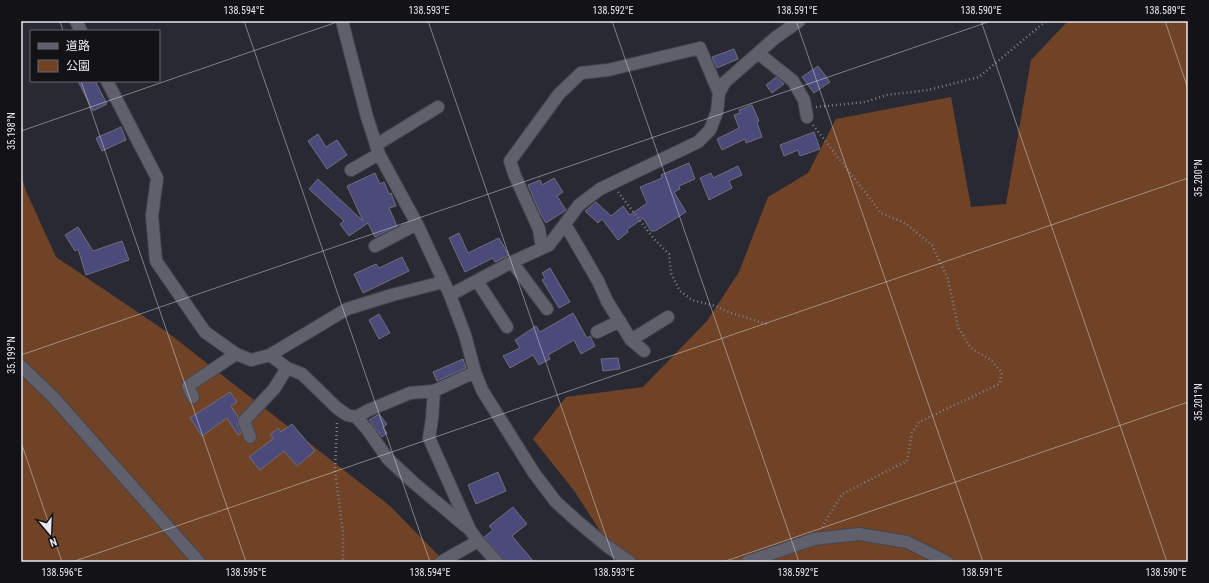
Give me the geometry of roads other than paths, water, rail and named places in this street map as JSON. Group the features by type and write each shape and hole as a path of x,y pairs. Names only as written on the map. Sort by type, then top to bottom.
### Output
{"street":[{"path":"76,21 80,30"},
{"path":"342,21 353,66 378,150 417,224 450,295 465,335 475,372 482,390 534,474 556,502 607,546 630,562"},
{"path":"450,295 512,262 549,245 579,205 600,189 698,142 710,130 717,112 719,93 725,82 775,38 799,21"},
{"path":"542,248 539,229 515,176 510,161 559,94 581,74 608,70 700,48 719,93"},
{"path":"758,53 793,81 804,100 807,117"},
{"path":"107,82 157,178 152,216 156,261 205,332 236,354 251,360 270,355 347,308 443,282"},
{"path":"351,170 438,107"},
{"path":"375,246 417,224"},
{"path":"565,224 598,281 607,301 631,340 644,351"},
{"path":"512,262 547,309"},
{"path":"477,280 507,326"},
{"path":"631,340 668,317"},
{"path":"597,332 620,321"},
{"path":"192,397 188,386 236,354"},
{"path":"270,355 287,368 302,374 337,408 347,415 356,417 367,429 388,460 414,484 470,530"},
{"path":"21,366 54,398 200,562"},
{"path":"250,437 244,421 274,389 287,368"},
{"path":"356,417 410,393 434,392 475,372"},
{"path":"434,392 429,438 470,530 497,562"},
{"path":"747,562 814,539 859,534 907,542 947,562"},
{"path":"441,562 478,541"}]}
